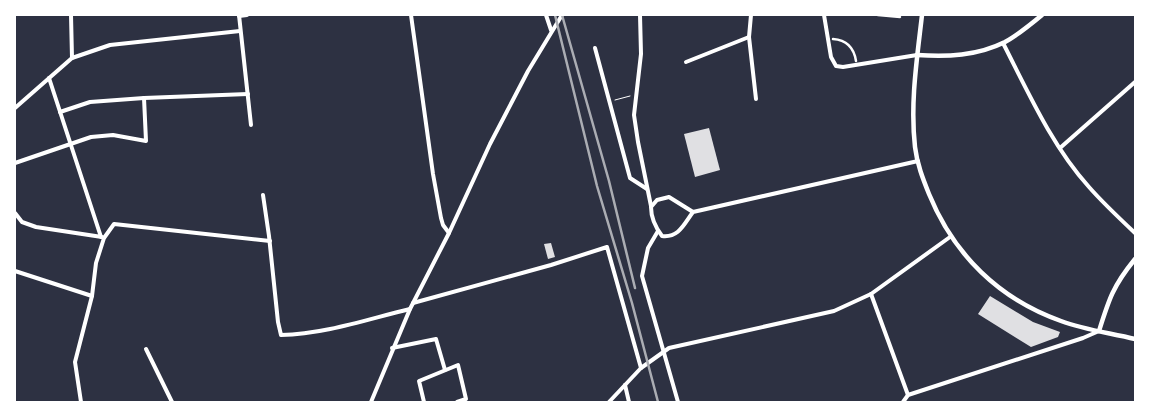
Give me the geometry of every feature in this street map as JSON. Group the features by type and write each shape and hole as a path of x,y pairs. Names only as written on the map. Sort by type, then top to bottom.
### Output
{"street":[{"path":"71,15 72,58"},
{"path":"247,15 239,15 251,125"},
{"path":"411,15 432,174 443,225 449,233"},
{"path":"546,15 551,30"},
{"path":"371,402 392,348 449,233 490,144 551,30 562,15"},
{"path":"640,15 640,54 634,115 651,211 658,231 662,236"},
{"path":"750,15 749,37 756,98"},
{"path":"824,15 831,57 833,62 839,67 917,55 954,56 979,52 1003,43 1017,35 1042,15"},
{"path":"878,15 900,17"},
{"path":"922,15 917,55 913,124 918,161 933,205 950,236 972,263 1009,294 1048,316 1082,328 1135,339"},
{"path":"15,108 72,58 110,45 240,31"},
{"path":"686,62 749,37"},
{"path":"833,39 847,43 853,50 856,61"},
{"path":"1003,43 1032,101 1060,148 1088,186 1135,233"},
{"path":"595,48 630,178 647,189"},
{"path":"49,78 102,238"},
{"path":"1060,148 1134,85"},
{"path":"60,112 90,102 248,94"},
{"path":"15,163 91,137 113,135 146,141 144,98"},
{"path":"652,242 662,236 669,237 680,231 694,212 918,161"},
{"path":"263,195 281,335 300,334 331,328 410,309"},
{"path":"651,207 657,200 669,198 694,212"},
{"path":"682,205 688,219"},
{"path":"15,213 22,222 36,228 102,238"},
{"path":"81,402 75,362 92,296 96,263 102,238 114,224 270,241"},
{"path":"658,231 648,248 642,276 678,402"},
{"path":"608,402 641,368 669,348 834,311 871,294 950,236"},
{"path":"413,303 551,265 607,247 641,368"},
{"path":"902,402 908,396 1074,341 1098,331 1112,291 1135,259"},
{"path":"15,271 92,296"},
{"path":"871,294 908,396"},
{"path":"392,348 436,339 445,370"},
{"path":"146,349 172,402"},
{"path":"424,402 419,381 458,365 466,399 457,402"},
{"path":"625,385 629,402"}],"path":[{"path":"609,102 636,94"}],"building":[{"path":"709,128 720,170 695,177 684,134"},
{"path":"551,243 555,257 548,259 544,244"},
{"path":"990,296 1033,322 1060,332 1058,337 1031,347 978,314"}],"railway":[{"path":"555,15 597,186 632,303 658,402"},
{"path":"562,15 609,181 635,288"}]}
